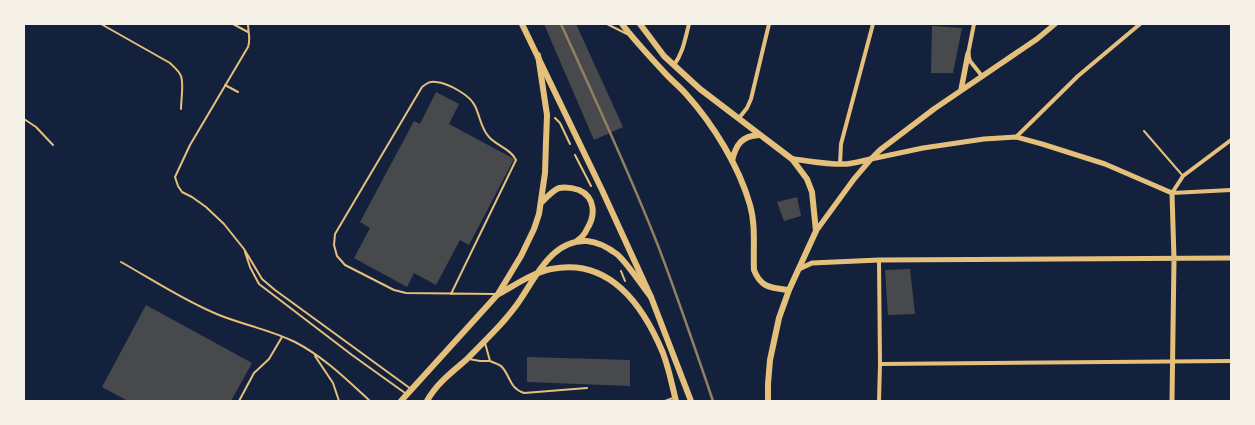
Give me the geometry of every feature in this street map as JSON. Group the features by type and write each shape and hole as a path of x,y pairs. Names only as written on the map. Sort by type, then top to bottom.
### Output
{"main road":[{"path":"522,24 651,297 691,401"},
{"path":"622,24 686,94 710,126 732,161 745,189 750,206 753,223 754,270 756,276 765,286 789,290"},
{"path":"640,24 664,56 700,89 792,159 807,179 812,192 816,231"},
{"path":"768,401 770,360 779,318 789,290 816,231 854,179 888,143 961,90 1037,39 1055,24"},
{"path":"961,90 968,54"},
{"path":"401,401 498,294 528,242 539,214 545,173 547,115 538,55"},
{"path":"732,161 736,149 744,139 752,135 760,135"},
{"path":"792,159 840,164 871,159"},
{"path":"540,204 550,193 559,188 576,189 588,196 591,201 593,216 587,230 578,241"},
{"path":"427,401 439,384 484,342 508,316 546,262 568,244 578,241 594,242 610,249 622,260 651,297"},
{"path":"498,294 523,280 550,270 580,268 603,275 620,286 638,306 663,354 676,399"}],"street":[{"path":"674,65 682,52 689,24"},
{"path":"738,118 747,108 751,99 769,24"},
{"path":"840,164 841,144 873,24"},
{"path":"974,24 968,54 970,61 982,76"},
{"path":"1016,138 1078,76 1140,24"},
{"path":"871,159 923,148 984,139 1016,138 1042,144 1105,164 1172,193 1231,190"},
{"path":"1172,401 1174,259 1172,193 1183,176 1231,140"},
{"path":"799,269 812,264 879,260 1231,258"},
{"path":"879,260 879,401"},
{"path":"880,364 1231,362"}],"lane":[{"path":"101,24 170,63 177,70 182,82 180,109"},
{"path":"233,24 248,32"},
{"path":"248,24 250,42 248,47 190,145 175,177 178,186 182,192 206,207 224,224 244,249 262,279 409,392"},
{"path":"607,24 631,36"},
{"path":"451,294 516,160 514,155 495,142 484,131 475,106 466,95 446,84 436,82 427,83 422,87 336,234 334,245 337,256 345,265 394,290 406,293 451,294 498,294"},
{"path":"225,86 238,92"},
{"path":"24,119 36,127 53,145"},
{"path":"1144,131 1183,176"},
{"path":"244,249 250,267 259,284 352,354 409,392"},
{"path":"121,262 219,315 295,342 331,366 370,401"},
{"path":"239,401 254,373 269,359 282,336"},
{"path":"484,342 490,361"},
{"path":"314,354 333,383 339,401"},
{"path":"466,359 490,361 502,367 515,389 524,393 587,388"},
{"path":"665,401 676,399"}],"building":[{"path":"544,24 576,24 623,127 594,140"},
{"path":"932,26 962,28 953,73 931,73"},
{"path":"436,92 459,104 449,124 514,159 469,245 460,240 436,285 414,273 407,287 354,258 370,228 360,222 414,121 420,124"},
{"path":"797,197 801,216 784,221 777,202"},
{"path":"910,269 915,314 888,315 885,270"},
{"path":"146,305 252,363 231,401 128,401 102,387"},
{"path":"527,357 630,360 630,386 527,382"}],"railway":[{"path":"561,24 646,215 672,282 713,401"}]}
